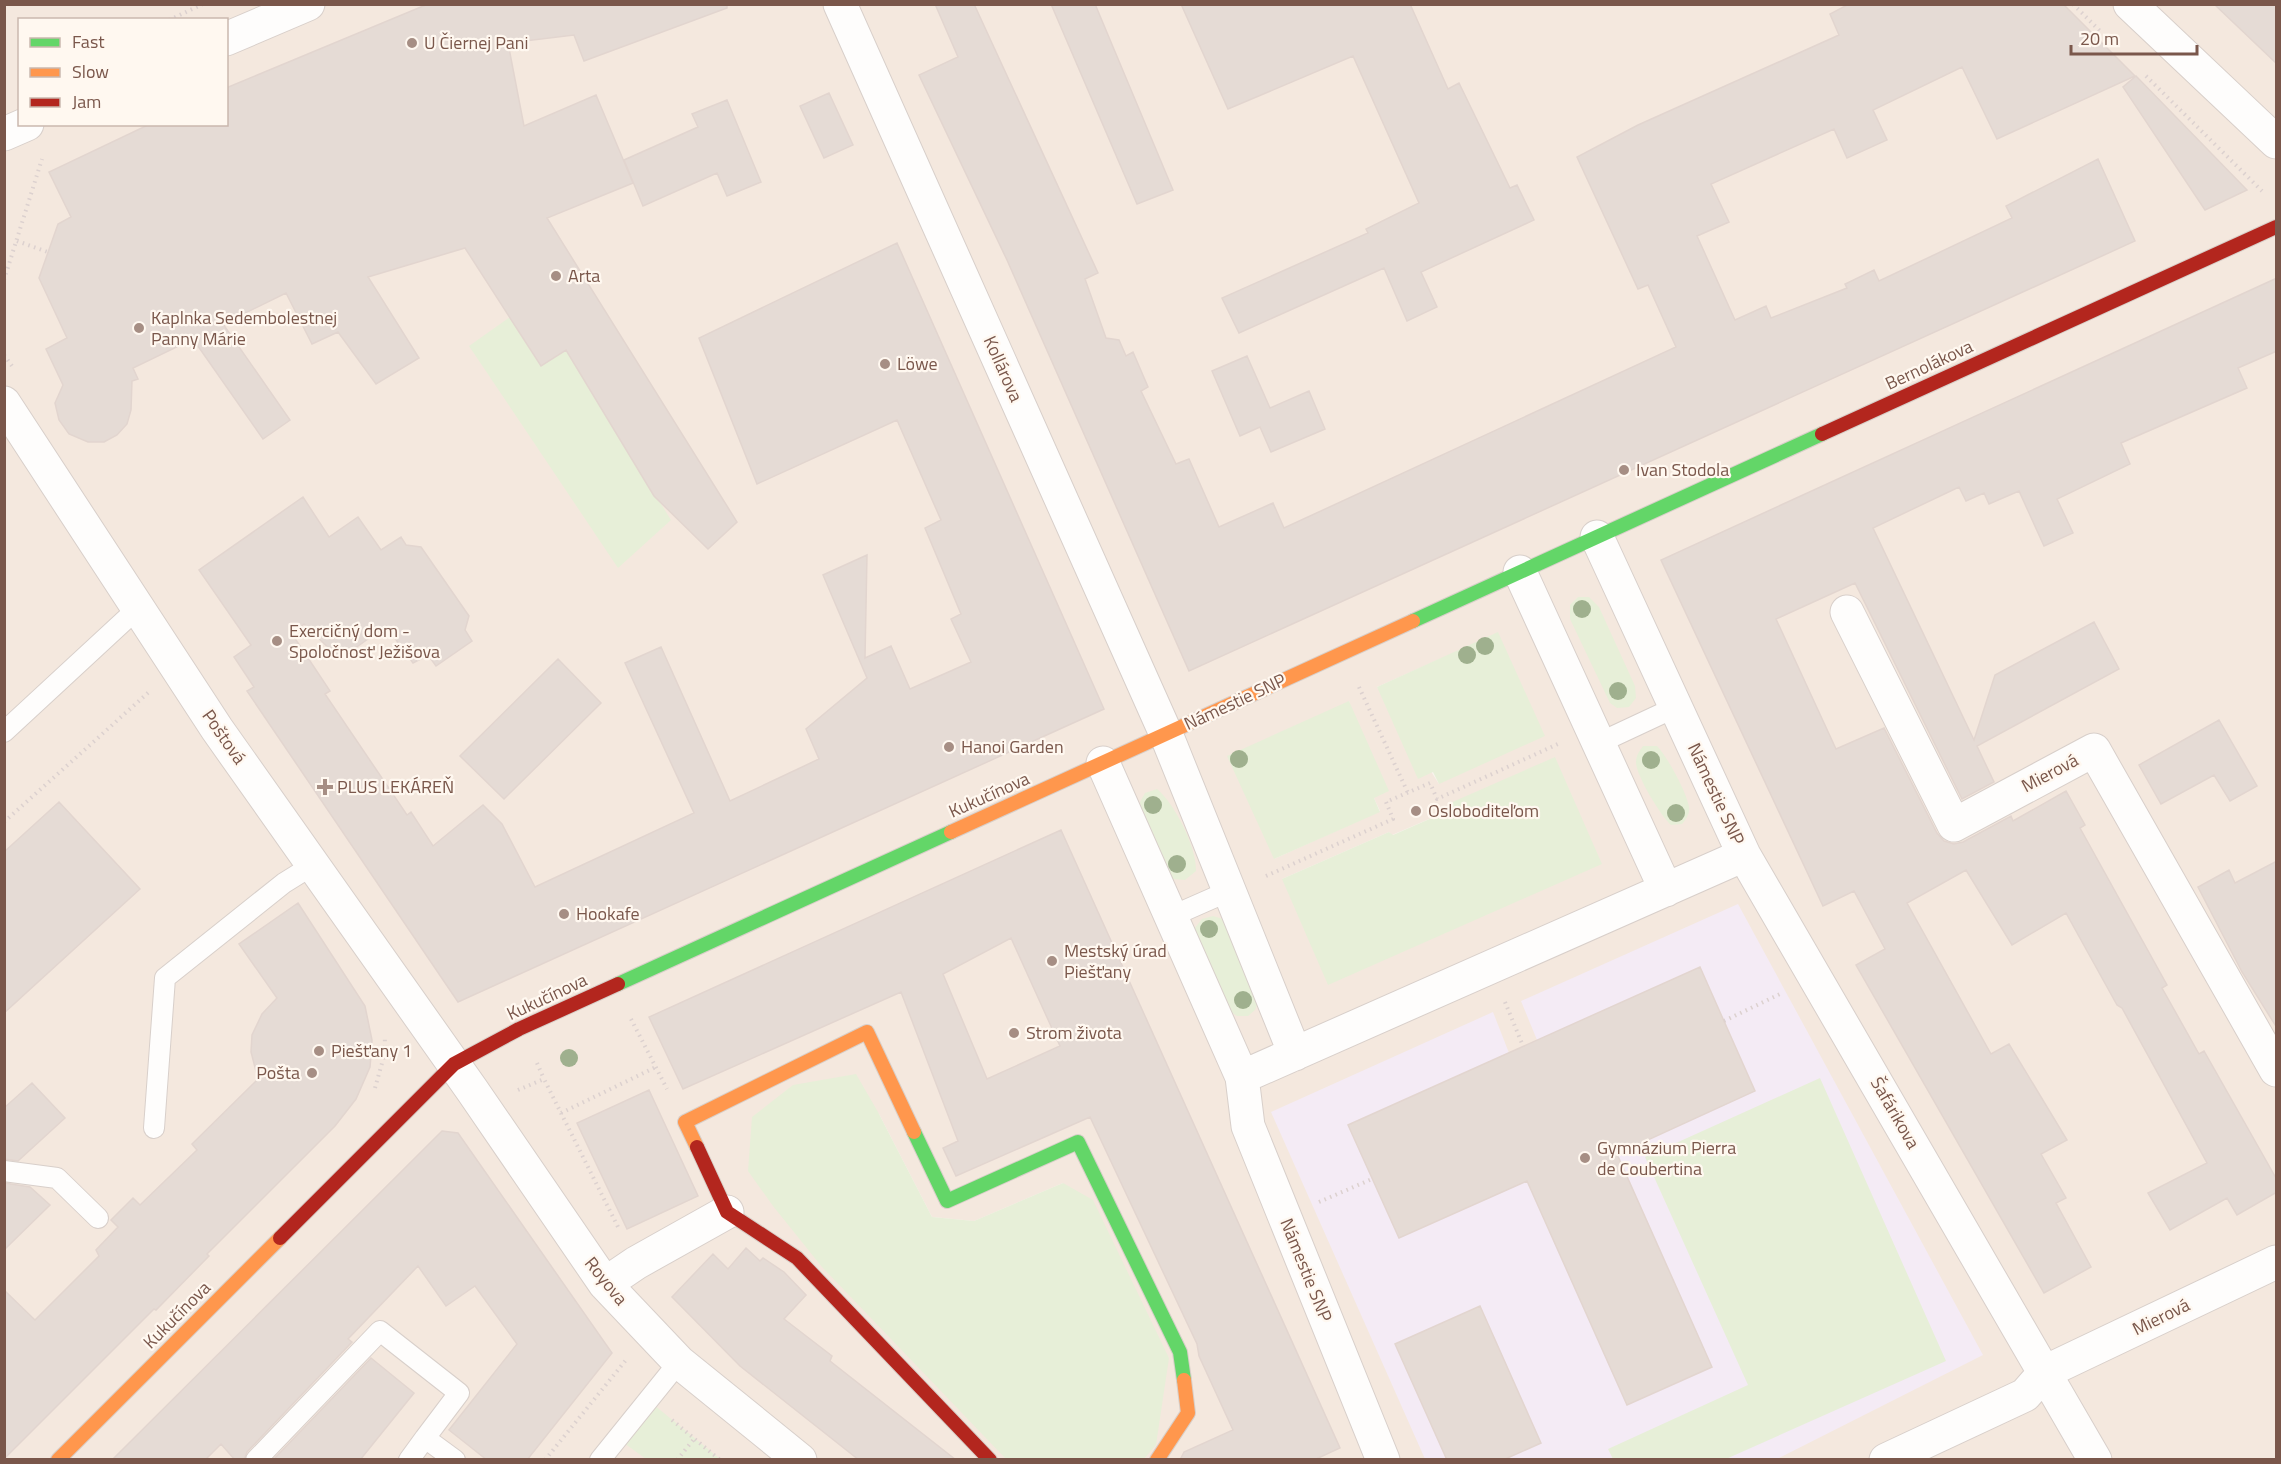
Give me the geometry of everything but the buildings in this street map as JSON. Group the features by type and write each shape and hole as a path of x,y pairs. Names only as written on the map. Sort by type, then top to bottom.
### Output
{"street":[{"path":"228,38 309,4"},
{"name":"Kollárova","path":"840,4 1166,734"},
{"path":"2130,4 2277,142"},
{"path":"4,134 22,126"},
{"name":"Bernolákova","path":"1598,537 2277,227"},
{"name":"Poštová","path":"4,403 217,729 454,1064"},
{"name":"Námestie SNP","path":"1242,1077 1295,1054 1666,890 1744,855 1598,537 1166,734 1295,1054"},
{"path":"1520,572 1666,890"},
{"name":"Mierová","path":"1847,612 1954,825 2094,750 2277,1070"},
{"name":"Kukučínova","path":"58,1460 454,1064 519,1029 1166,734"},
{"name":"Námestie SNP","path":"1103,763 1242,1077 1248,1126 1383,1460"},
{"name":"Šafárikova","path":"1744,855 2095,1460"},
{"path":"990,1460 797,1258 727,1212 685,1122 867,1032 946,1202 1078,1142 1180,1352 1188,1413 1157,1460"},
{"name":"Royova","path":"454,1064 605,1284 680,1362 800,1460"},
{"path":"605,1284 636,1263 727,1212"},
{"name":"Mierová","path":"2045,1372 2277,1262"},
{"path":"1886,1460 2025,1395 2045,1372"}],"lane":[{"path":"4,732 138,608"},
{"path":"1599,743 1676,707"},
{"path":"154,1128 165,978 284,883 313,865"},
{"path":"1170,918 1228,891"},
{"path":"4,1171 57,1178 98,1218"},
{"path":"256,1460 380,1330 459,1393 409,1460"},
{"path":"600,1460 680,1362"},
{"path":"425,1438 455,1460"}],"path":[{"path":"173,18 203,4"},
{"path":"2073,4 2106,37"},
{"path":"2139,70 2264,192 2253,197"},
{"path":"4,280 43,156"},
{"path":"17,241 48,252"},
{"path":"1348,690 1369,681"},
{"path":"4,822 156,685"},
{"path":"1358,686 1408,793"},
{"path":"1266,876 1393,819 1386,802 1430,783 1437,799 1564,741"},
{"path":"1262,866 1271,886"},
{"path":"1724,1021 1787,990"},
{"path":"1504,999 1523,1046"},
{"path":"561,1113 656,1067 628,1013"},
{"path":"370,1095 384,1056 386,1037 382,1026"},
{"path":"371,1055 384,1056"},
{"path":"534,1055 621,1234"},
{"path":"510,1094 544,1079"},
{"path":"1313,1205 1372,1179"},
{"path":"545,1460 631,1353"},
{"path":"677,1460 694,1439 720,1460"}],"shaded area":[{"path":"5,5 2276,5 2276,1459 1144,1459 1063,1183 974,1221 932,1217 878,1112 1006,1459 5,1460","holes":["1498,633 1439,784 1377,687","1349,701 1374,798 1380,811 1274,859","1448,804 1602,864 1282,879 1389,832 1392,835 1450,810"]},
{"name":"Gymnázium Pierra de Coubertina","path":"1738,904 1983,1355 1777,1459 1425,1459 1271,1112 1493,1012 1509,1053 1537,1040 1521,1001"}],"green space":[{"path":"510,317 566,350 671,520 618,568 469,346"},
{"path":"1578,597 1589,597 1599,607 1635,686 1636,698 1629,707 1617,708 1610,703 1570,619 1570,605"},
{"path":"1498,632 1545,736 1439,784 1433,772 1418,779 1377,687"},
{"path":"1349,701 1389,791 1374,798 1380,812 1274,859 1227,756"},
{"path":"1643,746 1657,746 1681,784 1689,810 1682,824 1671,825 1645,786 1636,763"},
{"path":"1555,757 1602,864 1328,985 1282,879 1389,832 1393,835 1450,810 1448,804"},
{"path":"1157,789 1178,815 1193,851 1196,871 1185,880 1173,879 1167,871 1141,812 1140,802 1145,793"},
{"path":"1213,916 1223,919 1259,1000 1255,1010 1248,1016 1237,1016 1231,1012 1194,929 1202,919"},
{"path":"856,1074 932,1217 974,1221 1063,1183 1093,1200 1169,1358 1156,1445 1144,1459 1006,1459 822,1267 773,1206 748,1171 752,1117 793,1085"},
{"path":"1820,1078 1946,1361 1726,1459 1613,1459 1608,1449 1748,1385 1645,1157"},
{"path":"648,1400 720,1459 646,1459 617,1438"}],"traffic: fast":[{"path":"1413,621 1822,434"},
{"path":"618,984 951,832"},
{"path":"914,1132 947,1201 1078,1142 1180,1352 1184,1380"}],"traffic: slow":[{"path":"951,832 1413,621"},
{"path":"697,1147 685,1122 867,1032 914,1132"},
{"path":"58,1460 280,1238"},
{"path":"1157,1460 1188,1413 1184,1380"}],"traffic: jam":[{"path":"1822,434 2276,227"},
{"path":"280,1238 454,1064 519,1029 618,984"},
{"path":"697,1147 727,1212 797,1258 990,1460"}],"place":[{"name":"U Čiernej Pani","path":"412,43"},
{"name":"Arta","path":"556,276"},
{"name":"Kaplnka Sedembolestnej Panny Márie","path":"139,328"},
{"name":"Löwe","path":"885,364"},
{"name":"Ivan Stodola","path":"1624,470"},
{"name":"Exercičný dom - Spoločnosť Ježišova","path":"277,641"},
{"name":"Hanoi Garden","path":"949,747"},
{"name":"PLUS LEKÁREŇ","path":"325,787"},
{"name":"Osloboditeľom","path":"1416,811"},
{"name":"Hookafe","path":"564,914"},
{"name":"Mestský úrad Piešťany","path":"1052,961"},
{"name":"Strom života","path":"1014,1033"},
{"name":"Piešťany 1","path":"319,1051"},
{"name":"Pošta","path":"312,1073"},
{"name":"Gymnázium Pierra de Coubertina","path":"1585,1158"}]}
